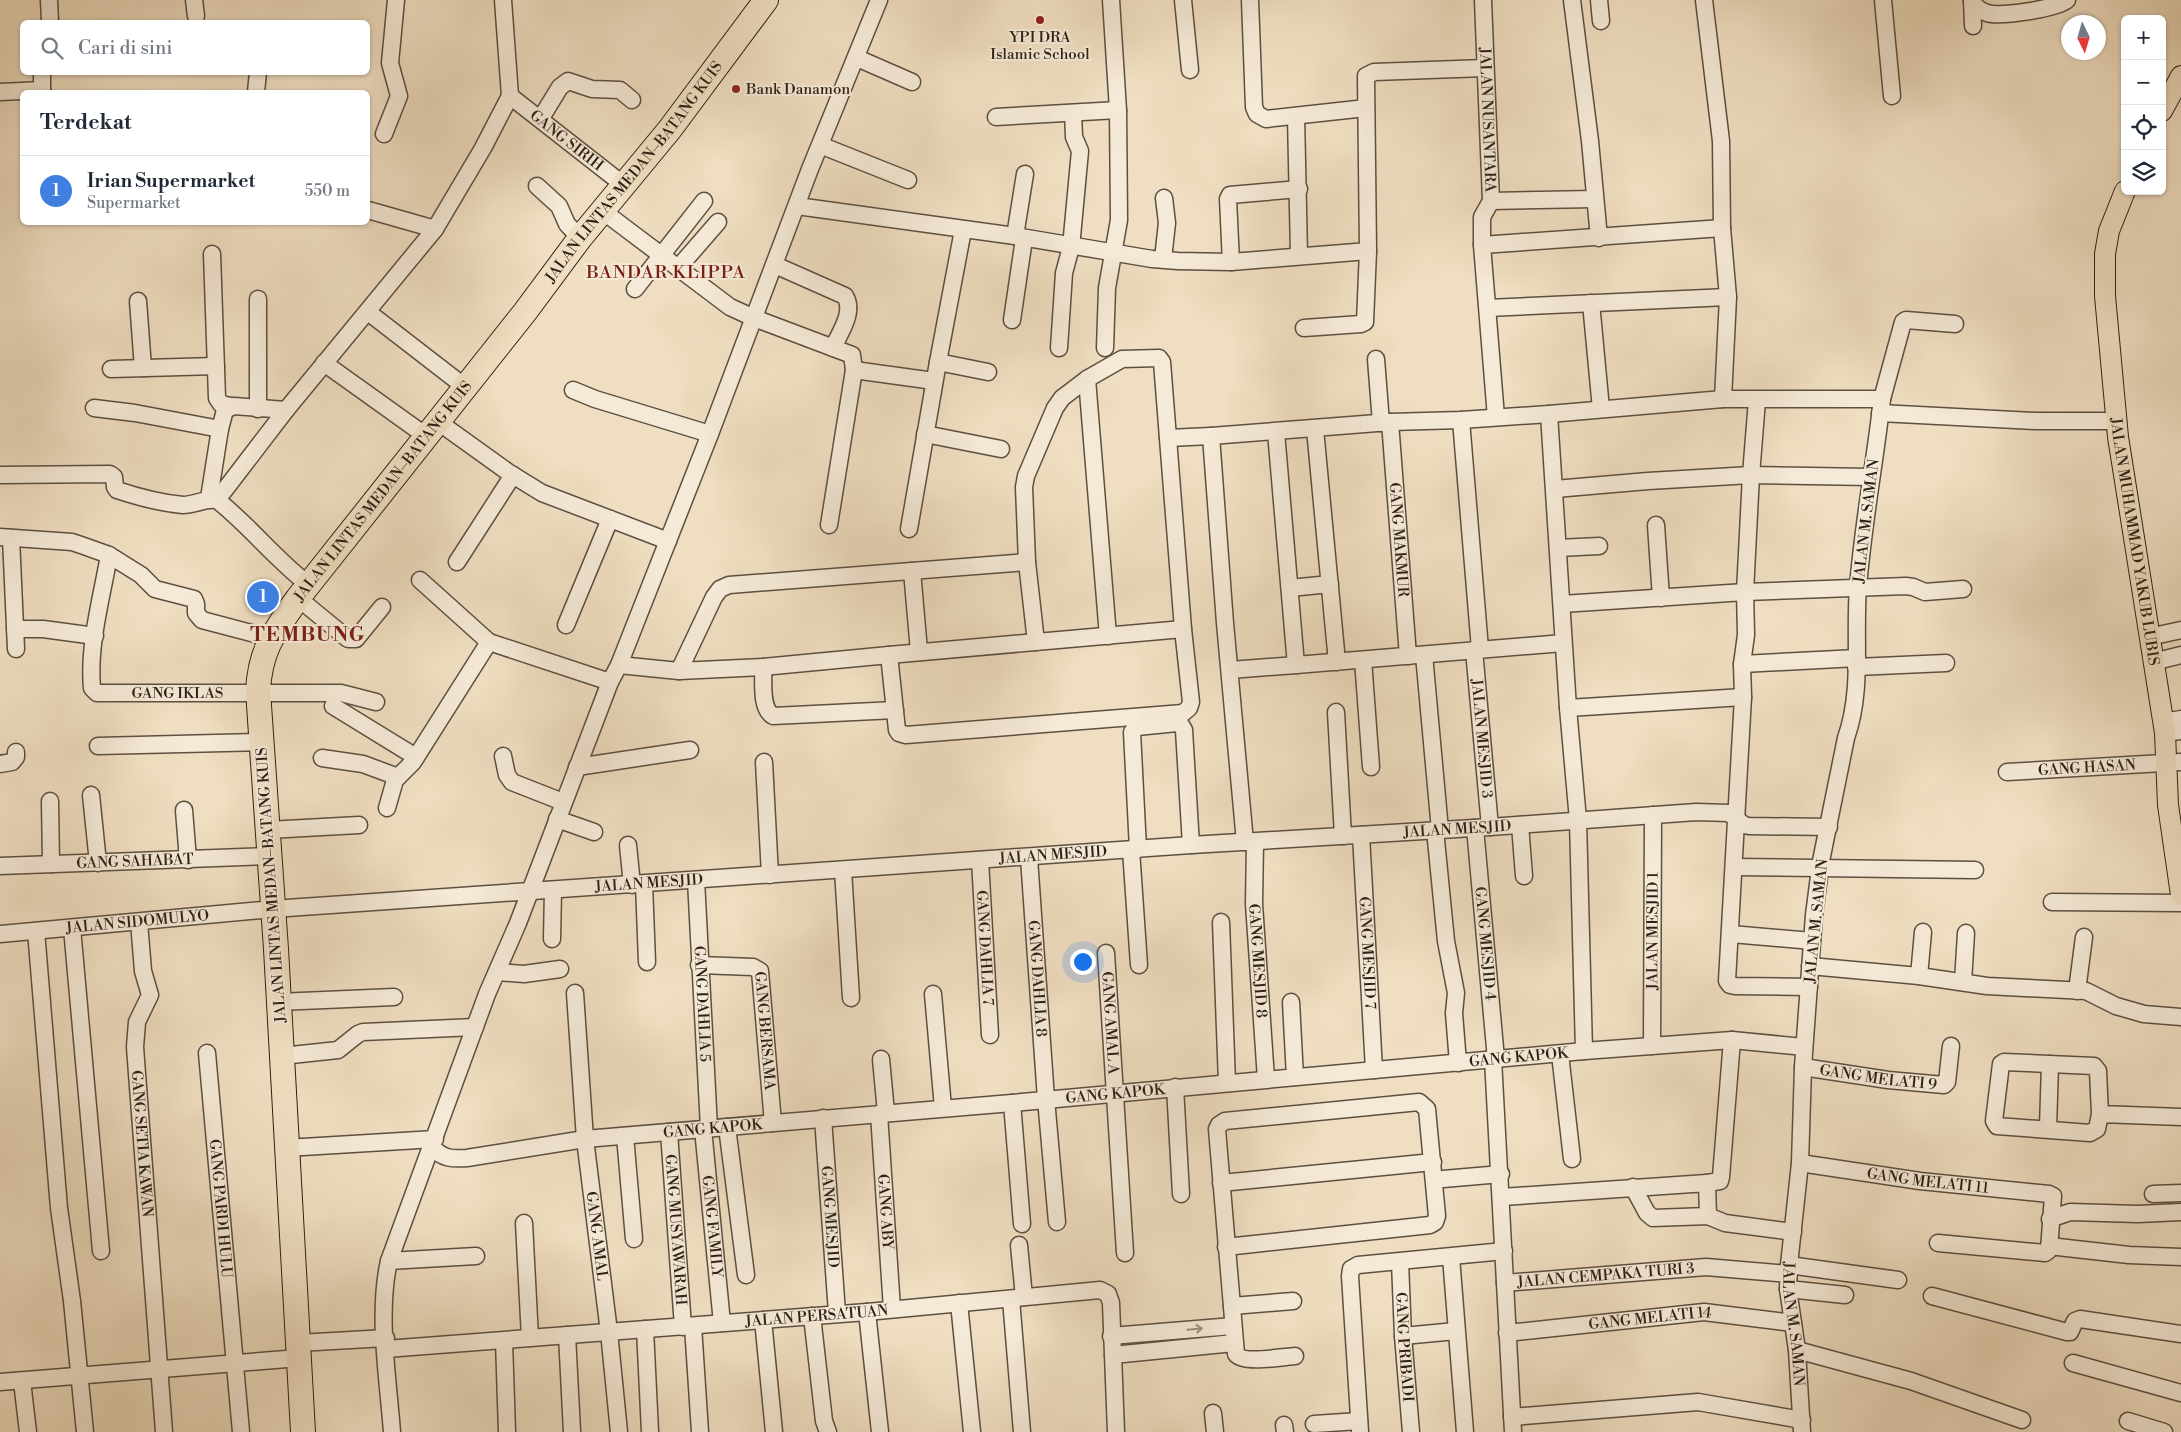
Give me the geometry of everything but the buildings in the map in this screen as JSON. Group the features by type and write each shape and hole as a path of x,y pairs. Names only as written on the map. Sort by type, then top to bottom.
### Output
{"highway":[{"name":"JALAN LINTAS MEDAN–BATANG KUIS","path":"303,1432 270,856 258,691 262,658 270,638 304,591 525,312 580,238 604,212 670,129 766,0"}],"main road":[{"path":"2166,105 2181,76"},
{"name":"JALAN MUHAMMAD YAKUB LUBIS","path":"2123,195 2109,231 2105,254 2104,296 2116,421 2141,571 2153,662 2173,726 2172,843 2181,895"}],"street":[{"path":"49,0 50,20"},
{"path":"384,134 398,96 390,63 396,0"},
{"path":"0,475 110,474 114,477 117,490 155,500 183,505 213,499 435,229 483,148 510,96 503,0"},
{"path":"392,1432 384,1283 389,1261 475,1028 610,682 619,665 710,434 820,145 879,0"},
{"path":"1105,348 1107,288 1118,220 1118,110 1111,0"},
{"path":"1184,0 1190,70"},
{"path":"1250,0 1255,111 1262,118 1366,108"},
{"name":"JALAN NUSANTARA","path":"1483,0 1491,201 1482,217 1482,244 1496,417"},
{"path":"1572,0 1590,141 1599,238"},
{"path":"1599,0 1601,21"},
{"path":"1704,0 1721,141 1722,228 1728,297 1723,400"},
{"path":"1883,0 1892,96"},
{"path":"1972,1 1980,11 1996,14 2054,7 2068,0"},
{"path":"1972,1 1973,26"},
{"path":"857,58 912,82"},
{"path":"1304,328 1361,324 1365,322 1368,251 1366,76 1370,73 1485,68"},
{"path":"42,75 42,90"},
{"path":"256,90 258,75"},
{"path":"541,118 560,87 568,81 592,89 620,90 632,100"},
{"path":"0,92 20,92"},
{"name":"GANG SIRIH","path":"510,96 541,118 625,186"},
{"path":"996,117 1118,110"},
{"path":"1059,348 1064,273 1071,247 1080,151 1074,137 1073,113"},
{"path":"1296,116 1299,255"},
{"path":"820,145 908,180"},
{"path":"1012,320 1025,174"},
{"path":"537,186 559,206 567,224 580,238"},
{"path":"1231,262 1228,200 1230,195 1299,189"},
{"path":"1163,260 1167,224 1164,198"},
{"path":"1491,201 1594,199"},
{"path":"635,289 704,201"},
{"path":"797,206 1163,260 1231,262 1299,255 1368,251"},
{"path":"370,211 435,229"},
{"path":"604,212 724,303 754,318 852,355 854,370 829,525"},
{"path":"678,268 718,222"},
{"path":"1482,244 1599,238 1722,228"},
{"path":"909,529 934,381 963,230"},
{"path":"212,254 218,402 231,406 286,410"},
{"path":"775,265 845,296 849,303 849,313 833,348"},
{"path":"1488,308 1728,297"},
{"path":"258,300 258,409"},
{"path":"138,301 143,368"},
{"path":"1591,303 1601,409"},
{"path":"368,312 465,387"},
{"name":"JALAN M. SAMAN","path":"1802,1426 1797,1350 1788,1276 1800,1163 1804,1047 1820,868 1846,738 1852,722 1856,693 1858,589 1871,477 1881,406 1903,322 1906,320 1955,324"},
{"path":"890,654 897,730 899,733 906,735 1182,712 1188,708 1191,702 1183,629 1162,362 1160,358 1122,359 1087,379 1058,403 1026,476 1024,496 1036,642"},
{"name":"GANG MAKMUR","path":"1376,359 1386,423 1438,830 1446,942 1456,994 1454,1013 1458,1063"},
{"path":"938,362 988,372"},
{"path":"324,363 542,493 668,541"},
{"path":"111,369 216,366"},
{"path":"854,370 934,381"},
{"path":"1087,379 1108,636"},
{"path":"574,390 595,399 710,434"},
{"path":"1168,438 1549,414 1723,400 1881,406 2036,421 2116,421"},
{"path":"1758,400 1751,475 1745,592 1746,635 1742,664 1743,697 1728,981 1730,985 1736,986 1809,987"},
{"path":"213,499 220,428 226,410 231,406"},
{"path":"94,408 220,428"},
{"path":"1549,414 1563,642 1578,820 1584,1051"},
{"name":"JALAN MESJID 3","path":"1461,420 1477,649 1482,828"},
{"path":"1315,429 1337,662"},
{"path":"1276,432 1296,665"},
{"path":"926,434 1001,449"},
{"name":"GANG MESJID 8","path":"1211,436 1230,670 1250,842 1266,1079"},
{"path":"457,562 513,475"},
{"path":"1555,489 1751,475 1871,477"},
{"path":"213,499 238,516 288,569 304,591 348,640 356,639 382,607"},
{"path":"566,625 610,519"},
{"path":"1656,525 1661,598"},
{"path":"16,649 6,538 72,542 109,554 141,575 156,589 194,600 196,613 202,620 270,638"},
{"path":"1558,548 1599,546"},
{"path":"15,629 43,629 95,636 109,554"},
{"path":"679,671 714,597 724,587 1028,562"},
{"path":"912,571 919,651"},
{"path":"420,580 489,642 610,682"},
{"path":"1290,588 1330,584"},
{"path":"1562,604 1745,592 1910,586 1925,592 1962,589"},
{"path":"619,665 679,671 763,667 919,651 1183,629"},
{"path":"2149,637 2181,630"},
{"name":"GANG IKLAS","path":"95,636 91,679 92,688 97,693 258,691 341,693 376,702"},
{"path":"387,808 393,785 416,757 489,642"},
{"path":"1230,670 1416,656 1563,642"},
{"path":"2153,662 2181,656"},
{"path":"1362,660 1371,767"},
{"path":"1742,664 1946,663"},
{"path":"763,667 765,705 769,714 773,716 895,710"},
{"path":"1568,708 1743,697"},
{"path":"333,706 416,757"},
{"path":"1336,712 1343,836"},
{"path":"1139,965 1134,850 1132,732 1137,727 1182,725 1184,730 1191,845"},
{"path":"98,746 262,742"},
{"path":"577,768 690,750"},
{"path":"0,764 12,762 16,757 16,752"},
{"path":"503,756 507,776 512,782 563,802"},
{"path":"322,758 363,764 398,777"},
{"path":"764,762 770,875"},
{"name":"GANG HASAN","path":"2007,772 2174,771"},
{"path":"91,795 98,863"},
{"path":"50,801 51,864"},
{"path":"184,810 188,860"},
{"name":"JALAN MESJID","path":"273,909 1653,815 1722,812 1728,813 1744,825 1749,826 1829,827"},
{"name":"JALAN MESJID 1","path":"1652,1046 1653,815"},
{"path":"557,819 594,832"},
{"path":"268,830 358,825"},
{"path":"1520,825 1524,876"},
{"name":"GANG MESJID 4","path":"1482,828 1501,1174 1504,1283 1512,1425"},
{"name":"GANG MESJID 7","path":"1361,835 1374,1070"},
{"path":"628,845 638,884 647,962"},
{"name":"GANG SAHABAT","path":"0,866 270,856"},
{"name":"GANG DAHLIA 8","path":"1030,858 1046,1099 1057,1222"},
{"name":"GANG DAHLIA 7","path":"980,860 990,1035"},
{"path":"1734,867 1975,870"},
{"path":"843,870 851,998"},
{"name":"GANG DAHLIA 5","path":"696,880 706,1128"},
{"path":"552,939 553,890"},
{"path":"2052,902 2181,903"},
{"name":"JALAN SIDOMULYO","path":"0,934 273,909"},
{"name":"GANG SETIA KAWAN","path":"139,922 143,971 150,994 137,1022 135,1047 159,1369"},
{"path":"1221,922 1228,1083"},
{"path":"72,928 101,1251"},
{"path":"36,930 59,1208 85,1432"},
{"path":"1919,976 1923,932"},
{"path":"1963,982 1966,933"},
{"path":"1731,934 1812,942"},
{"path":"2077,991 2084,936"},
{"name":"GANG AMAL A","path":"1106,953 1125,1253"},
{"name":"GANG BERSAMA","path":"699,965 753,967 760,971 773,1123"},
{"path":"1810,966 1919,976 1987,986 2077,991 2094,994 2116,1006 2144,1014 2181,1017"},
{"path":"497,972 524,974 560,969"},
{"name":"GANG AMAL","path":"575,993 585,1139 609,1332 619,1432"},
{"path":"933,994 943,1108"},
{"path":"278,1002 394,997"},
{"path":"1292,1002 1296,1077"},
{"path":"282,1056 338,1050 363,1032 475,1028"},
{"path":"1502,1197 1707,1183 1720,1180 1732,1040"},
{"name":"GANG KAPOK","path":"434,1143 439,1154 448,1158 467,1158 585,1139 1012,1103 1116,1092 1584,1051 1732,1040 1804,1047"},
{"name":"GANG MELATI 9","path":"1803,1067 1888,1080 1944,1085 1947,1082 1951,1046"},
{"name":"GANG PARDI HULU","path":"207,1053 241,1432"},
{"path":"1560,1054 1572,1159"},
{"name":"GANG ABY","path":"882,1059 882,1113 892,1309"},
{"path":"2004,1062 2097,1068 2100,1114 2097,1129 2094,1132 1999,1126 1994,1122 2001,1064 2004,1062"},
{"path":"2048,1128 2050,1064"},
{"path":"1175,1087 1181,1194"},
{"path":"1226,1247 1430,1225 1435,1222 1437,1216 1428,1109 1419,1102 1235,1120 1221,1123 1217,1129 1226,1247 1232,1306 1234,1344 1236,1354 1243,1359 1295,1356"},
{"path":"1012,1103 1022,1224"},
{"path":"2100,1114 2181,1117"},
{"name":"GANG MESJID","path":"823,1118 837,1313"},
{"path":"727,1127 746,1275"},
{"name":"GANG FAMILY","path":"706,1128 722,1323"},
{"name":"GANG MUSYAWARAH","path":"669,1132 700,1432"},
{"path":"625,1136 634,1239"},
{"path":"286,1148 434,1143"},
{"path":"1221,1183 1433,1162"},
{"name":"GANG MELATI 11","path":"1800,1163 1920,1180 2049,1194 2053,1196 2050,1219"},
{"path":"1442,1180 1501,1174"},
{"path":"1707,1183 1708,1216"},
{"path":"1633,1187 1647,1213 1653,1218 1708,1216 1725,1223 1793,1232"},
{"path":"2153,1194 2181,1193"},
{"path":"1938,1243 2040,1254 2049,1250 2050,1219 2070,1212 2138,1214 2181,1212"},
{"path":"524,1223 530,1338"},
{"path":"1019,1244 1017,1298 1022,1432"},
{"path":"2049,1246 2129,1255 2181,1257"},
{"path":"1314,1424 1360,1427 1350,1272 1358,1265 1451,1257 1504,1250"},
{"path":"389,1261 476,1256"},
{"path":"1451,1257 1465,1432"},
{"name":"GANG PRIBADI","path":"1400,1262 1403,1336 1411,1432"},
{"name":"JALAN CEMPAKA TURI 3","path":"1504,1283 1706,1267 1788,1276"},
{"path":"1788,1276 1898,1280"},
{"path":"1788,1276 1845,1295"},
{"name":"JALAN PERSATUAN","path":"0,1382 236,1363 299,1350 386,1344 504,1341 867,1312 1100,1290 1108,1294 1111,1304 1116,1432"},
{"path":"1932,1296 2067,1332 2070,1332 2075,1321 2080,1319 2181,1334"},
{"path":"1232,1306 1293,1301"},
{"path":"959,1303 972,1432"},
{"path":"867,1312 880,1432"},
{"name":"GANG MELATI 14","path":"1508,1333 1704,1312 1793,1323"},
{"path":"812,1316 824,1421 828,1432"},
{"path":"763,1320 774,1432"},
{"path":"1112,1336 1233,1326"},
{"path":"646,1329 650,1432"},
{"path":"1403,1336 1456,1330"},
{"path":"1174,1331 1175,1349"},
{"path":"567,1335 572,1432"},
{"path":"504,1341 507,1432"},
{"path":"1113,1355 1234,1344"},
{"path":"1797,1350 1911,1381 2022,1420"},
{"path":"2073,1363 2181,1393"},
{"path":"159,1369 164,1432"},
{"path":"22,1380 28,1432"},
{"path":"1512,1425 1698,1402 1802,1426"},
{"path":"1213,1413 1215,1432"},
{"path":"2128,1421 2164,1432"}],"place":[{"name":"YPI DRA Islamic School","path":"1040,20"},
{"name":"Bank Danamon","path":"736,89"},
{"name":"Irian Supermarket","path":"263,597"}],"district":[{"name":"BANDAR KLIPPA","path":"666,272"},
{"name":"TEMBUNG","path":"308,634"}]}
